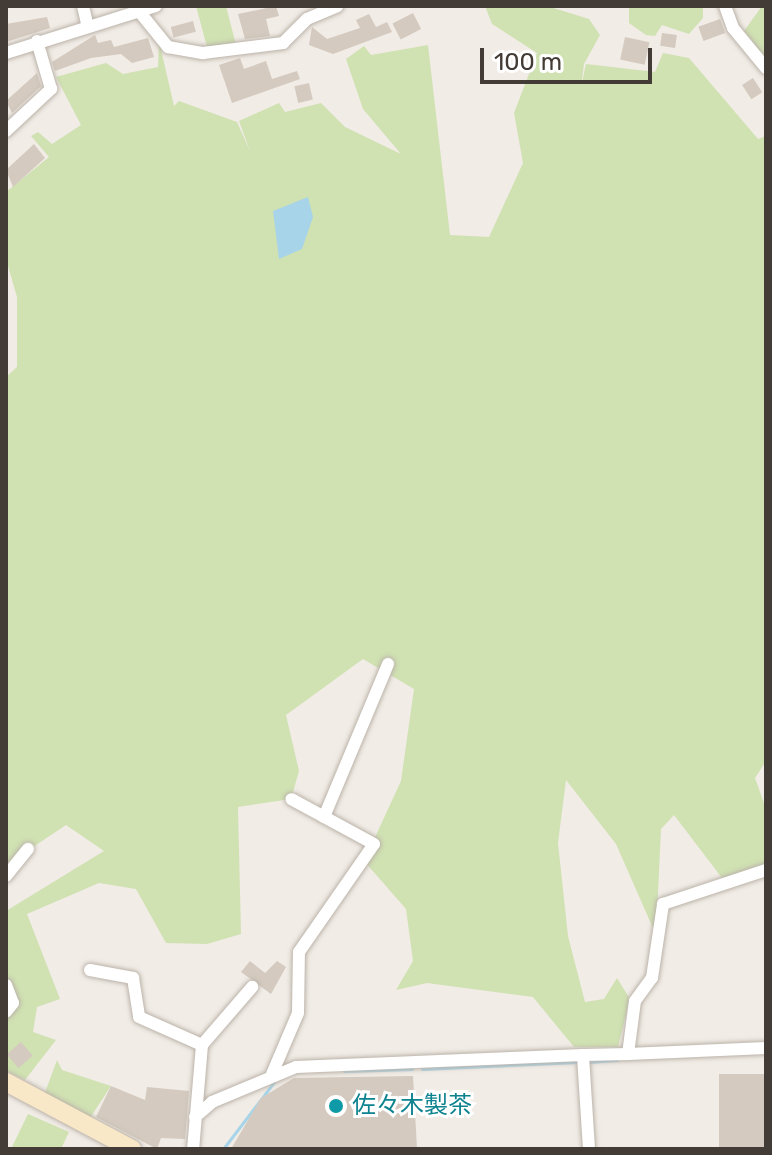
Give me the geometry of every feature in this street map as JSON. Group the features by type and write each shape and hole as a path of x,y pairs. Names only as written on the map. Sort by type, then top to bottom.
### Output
{"main road":[{"path":"6,1082 127,1148"}],"street":[{"path":"83,6 87,24"},
{"path":"6,53 87,24 156,6"},
{"path":"138,10 168,47 203,53 283,43 307,19 337,6"},
{"path":"725,6 733,28 766,68"},
{"path":"6,131 51,89 37,41"},
{"path":"324,817 388,664"},
{"path":"272,1074 298,1013 299,952 374,844 291,799"},
{"path":"6,876 28,849"},
{"path":"628,1054 635,1001 652,978 663,904 766,870"},
{"path":"90,970 133,978 139,1017 202,1045"},
{"path":"6,985 13,1003 6,1012"},
{"path":"193,1149 202,1045 252,987"},
{"path":"195,1117 272,1074 296,1067 766,1048"},
{"path":"583,1055 589,1149"}],"green space":[{"path":"196,6 226,6 236,45 207,47"},
{"path":"485,6 547,6 589,19 600,35 584,64 581,87 586,64 655,72 663,53 689,58 758,139 766,136 766,761 755,778 766,809 766,869 722,878 674,815 661,829 656,935 616,844 566,780 558,843 568,936 585,1002 604,999 617,978 630,999 618,1047 574,1047 533,997 427,983 396,990 413,961 406,909 364,861 401,781 414,689 363,659 286,715 299,771 291,799 238,807 241,934 207,944 166,943 136,889 99,883 27,914 60,999 37,1007 33,1032 56,1040 25,1080 6,1071 6,1018 17,998 6,978 6,911 104,851 66,825 6,865 6,377 17,367 17,297 6,259 6,192 49,157 31,136 38,132 52,144 81,125 56,77 106,63 123,74 158,67 159,41 174,106 179,101 237,122 250,151 239,121 279,103 285,112 321,103 345,127 401,154 363,109 346,59 364,46 371,55 428,45 450,235 489,237 523,163 514,113 537,53 492,24"},
{"path":"629,6 703,6 703,18 689,34 662,25 655,36 646,35 629,23"},
{"path":"762,6 766,6 766,60 744,31"},
{"path":"57,1060 62,1070 111,1086 90,1118 44,1095"},
{"path":"28,1114 69,1132 61,1149 11,1149"}],"water":[{"path":"308,197 313,217 302,249 279,259 273,211"}],"building":[{"path":"276,6 279,16 266,19 270,36 245,39 238,14"},
{"path":"413,13 421,29 401,39 393,23"},
{"path":"369,14 376,27 387,22 392,32 333,54 309,45 312,27 327,39 360,28 356,20"},
{"path":"47,17 50,28 6,42 6,24"},
{"path":"720,19 725,33 704,41 698,27"},
{"path":"193,21 196,32 174,38 171,27"},
{"path":"662,33 677,35 675,48 660,46"},
{"path":"95,35 98,43 111,40 114,47 148,38 154,57 132,63 121,54 91,58 55,71 52,62"},
{"path":"625,37 649,42 645,65 620,59"},
{"path":"240,58 244,69 266,61 272,79 297,71 300,79 232,103 219,65"},
{"path":"37,73 41,86 12,113 6,101"},
{"path":"753,78 762,92 751,99 742,85"},
{"path":"309,83 313,100 298,103 294,86"},
{"path":"34,144 45,158 13,187 6,170"},
{"path":"250,961 265,973 277,961 286,967 271,994 241,972"},
{"path":"21,1042 33,1056 18,1068 7,1054"},
{"path":"719,1074 766,1074 766,1149 719,1149"},
{"name":"佐々木製茶","path":"413,1076 417,1149 231,1149 261,1098 294,1078"},
{"path":"111,1086 145,1100 147,1087 189,1091 185,1139 161,1138 157,1149 96,1117"}],"waterway":[{"path":"589,1062 617,1060"},
{"path":"422,1069 578,1062"},
{"path":"344,1071 412,1069"},
{"path":"223,1149 274,1082"}],"place":[{"name":"佐々木製茶","path":"336,1106"}]}
